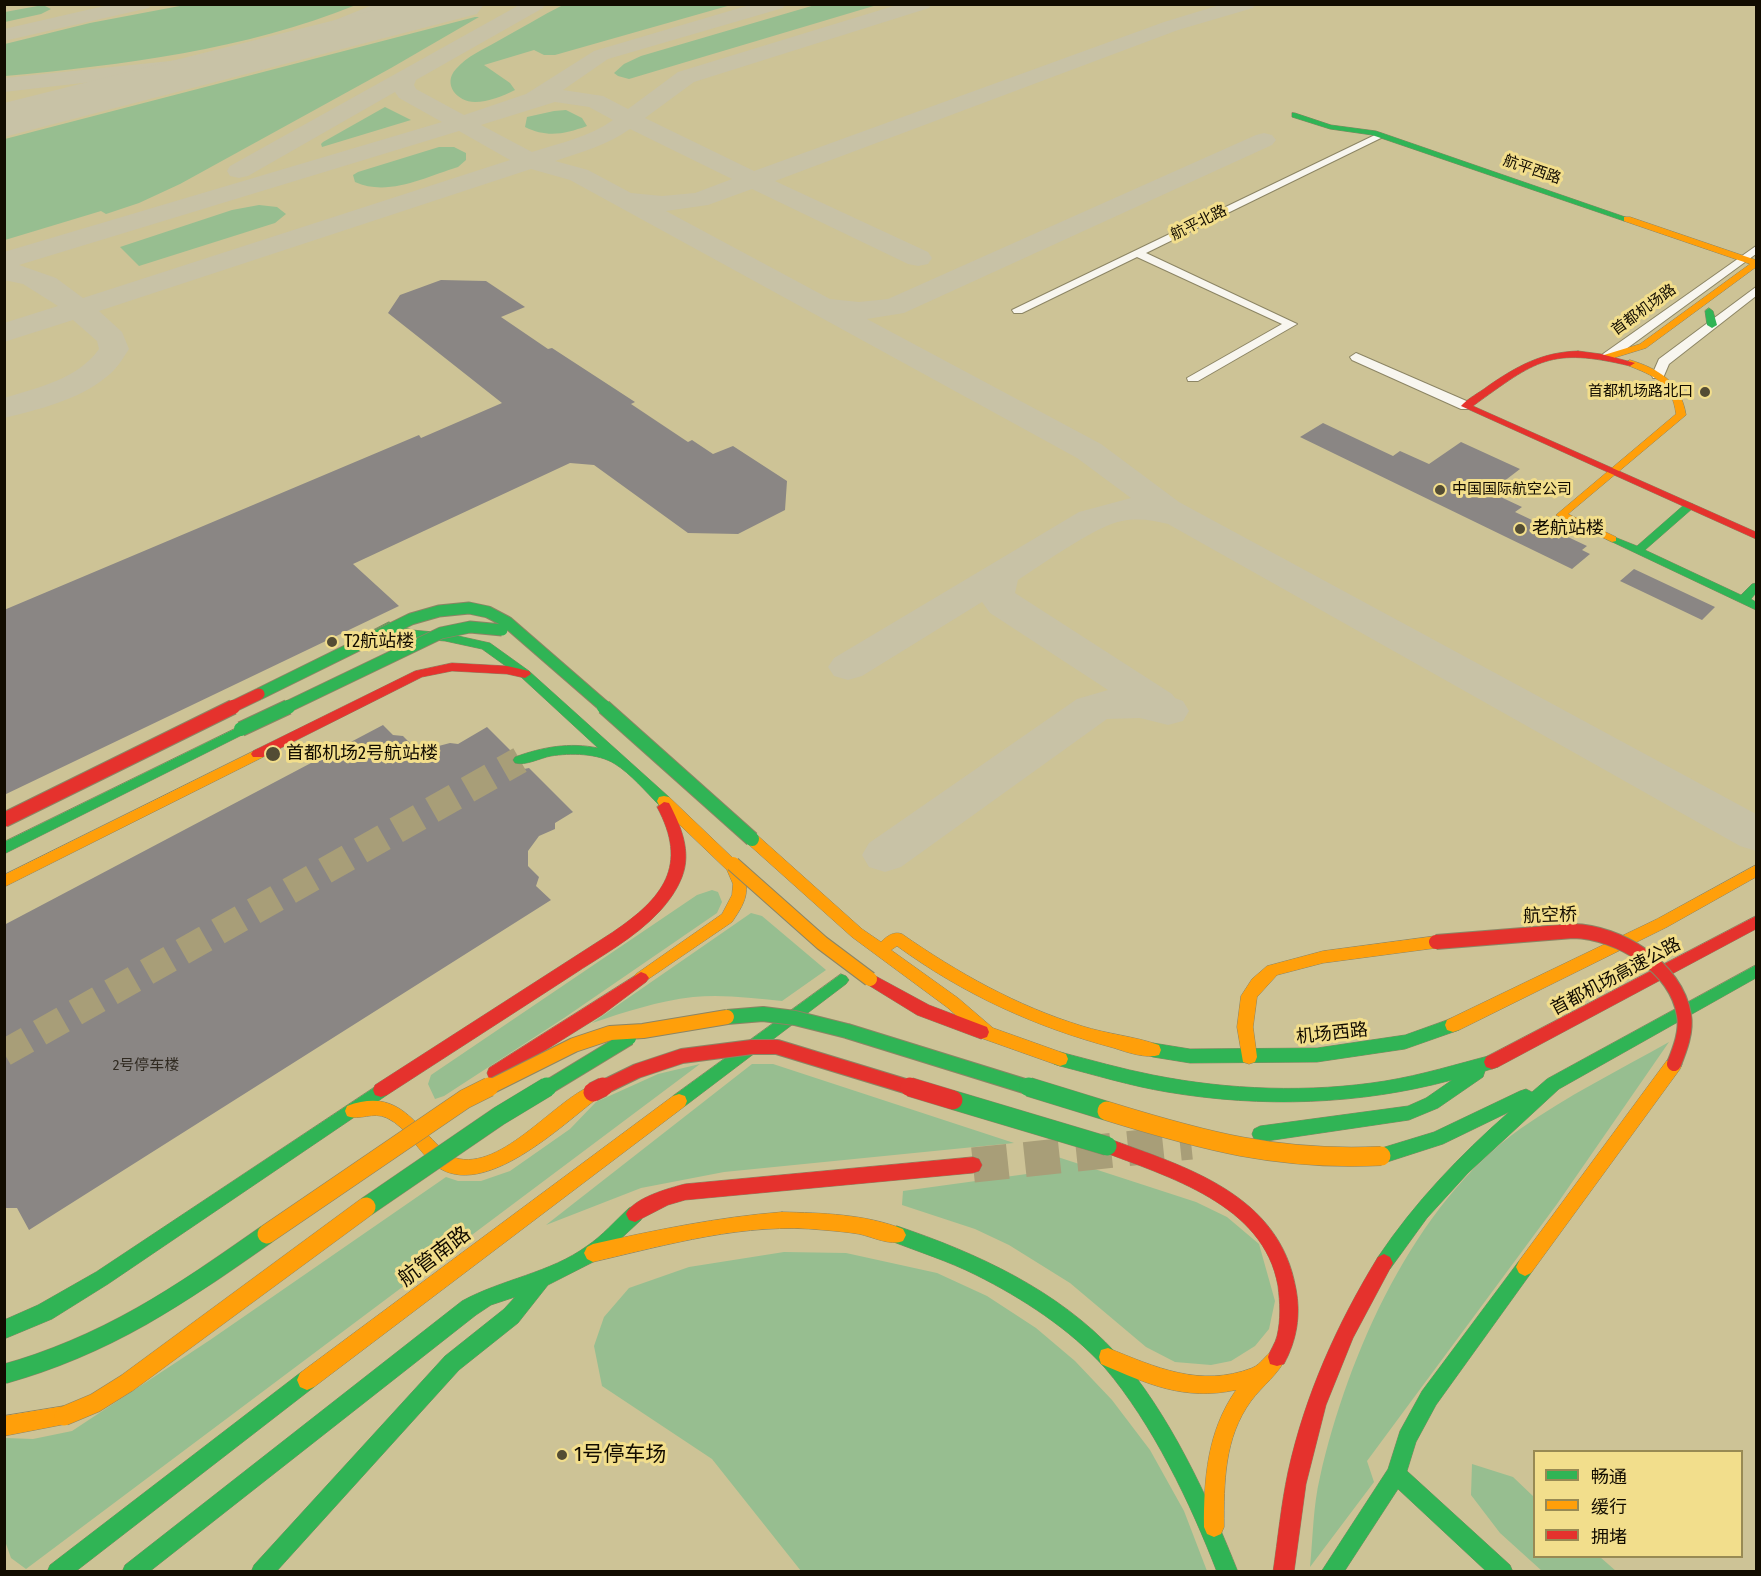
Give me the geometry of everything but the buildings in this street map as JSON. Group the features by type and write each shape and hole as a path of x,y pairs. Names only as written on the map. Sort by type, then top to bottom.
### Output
{"main road":[{"name":"航平西路","path":"1295,115 1330,127 1355,129 1380,136 1752,261"},
{"name":"首都机场路","path":"1608,357 1642,346 1706,314 1752,261"},
{"name":"首都机场路","path":"1658,375 1648,362 1653,351 1756,276"},
{"path":"1674,309 1706,314"},
{"path":"1466,406 1528,363 1544,356 1579,352 1608,357 1658,375 1679,394 1683,405 1681,416 1561,515 1638,551 1752,593 1756,606"},
{"path":"1466,406 1756,536"},
{"path":"1638,551 1689,506"},
{"path":"4,820 421,615 458,609 484,611 501,618 525,638 644,741 857,933 953,1003 987,1033 999,1039"},
{"path":"4,848 288,705 433,636 454,629 477,626 505,631 525,638"},
{"path":"4,815 387,627 410,634 445,637 486,646 525,674 822,943 870,979 937,1018 1056,1058 1134,1079 1236,1092 1310,1094 1348,1092 1411,1083 1492,1062"},
{"path":"4,848 353,675 392,659 443,653 504,663 525,674"},
{"path":"4,882 424,672 459,667 525,674"},
{"path":"520,760 541,753 581,750 598,752 623,762"},
{"path":"4,1330 47,1311 93,1284 338,1118 633,925 664,896 677,870 680,841 665,808 648,785"},
{"path":"4,1374 57,1359 106,1338 147,1316 465,1099 499,1071 596,1010 727,918 738,904 741,890 740,878 733,864"},
{"name":"机场西路","path":"892,941 955,979 1018,1010 1054,1023 1163,1052 1190,1056 1317,1055 1405,1042 1489,1010 1662,923 1756,871"},
{"name":"首都机场高速公路","path":"1492,1062 1756,922"},
{"name":"航空桥","path":"1249,1057 1245,1027 1249,996 1257,984 1272,970 1323,957 1436,942 1580,931 1602,935 1627,945 1658,967 1672,982 1681,1000 1685,1027 1682,1046 1674,1064 1429,1398 1407,1438 1396,1474 1330,1572"},
{"path":"465,1099 592,1038 617,1032 644,1031 719,1017 763,1014 795,1018 847,1031 1234,1148 1302,1159 1343,1160 1400,1153 1439,1138 1553,1084 1756,971"},
{"name":"航管南路","path":"57,1572 350,1347 841,980"},
{"path":"4,1426 64,1416 95,1402 127,1383 412,1177 513,1108 567,1073 644,1031"},
{"path":"338,1118 357,1110 373,1107 388,1109 406,1119 441,1162 454,1167 472,1168 496,1159 594,1092 633,1070 666,1059 724,1047 758,1045 777,1047 1107,1146 1215,1189 1244,1209 1263,1230 1286,1276 1289,1319 1278,1356 1258,1376 1231,1414 1220,1444 1216,1477 1214,1536"},
{"path":"406,1119 402,1097 411,1077 428,1060"},
{"path":"1260,1134 1409,1113 1432,1103 1492,1062"},
{"path":"1284,1572 1302,1456 1347,1326 1400,1237 1439,1189 1481,1147 1553,1084"},
{"path":"132,1572 469,1308 496,1294 542,1279 593,1253 606,1244 630,1217 673,1195 973,1165"},
{"path":"593,1253 698,1231 769,1221 806,1219 862,1227 927,1245 979,1268 1052,1311 1105,1356 1123,1377 1166,1438 1193,1487 1228,1572"},
{"path":"261,1572 452,1363 511,1316 542,1279"},
{"path":"1105,1356 1149,1373 1186,1383 1202,1385 1258,1376"},
{"path":"1396,1474 1503,1572"}],"street":[{"name":"航平北路","path":"1018,310 1380,136"},
{"name":"首都机场路","path":"1608,357 1674,309 1752,261 1756,249"},
{"path":"1137,253 1291,324 1193,378"},
{"name":"首都机场路","path":"1706,314 1756,291"},
{"path":"1356,357 1466,406"}],"green space":[{"path":"43,5 51,9 41,14 5,22 5,12"},
{"path":"185,5 356,5 271,34 183,53 94,67 5,76 5,44 90,23"},
{"path":"563,5 731,5 555,55 544,55 534,50 484,65 510,83 515,90 480,102 468,101 457,96 451,86 452,75 465,60"},
{"path":"815,5 877,5 629,79 614,73 624,64 641,56"},
{"path":"479,17 180,184 139,203 106,214 101,211 5,240 5,139"},
{"path":"385,107 411,120 322,147 323,142"},
{"path":"566,110 582,118 587,126 556,134 541,133 525,127 527,117"},
{"path":"439,147 454,147 466,153 466,160 458,167 406,184 380,187 355,182 353,175 358,172"},
{"path":"259,205 277,207 286,214 275,223 139,266 120,247 232,210"},
{"path":"712,890 718,892 722,902 717,913 564,1018 444,1096 435,1099 428,1084 431,1075 697,895"},
{"path":"751,913 762,916 826,970 782,1001 726,996 693,997 654,1004 592,1023"},
{"path":"1669,1042 1557,1204 1367,1461 1374,1482 1310,1567 1318,1488 1332,1430 1348,1381 1391,1285 1418,1240 1448,1198 1482,1160 1520,1129 1575,1094"},
{"path":"700,1064 26,1569 11,1558 5,1541 5,1438 33,1439 72,1431 210,1340 446,1177 458,1181 481,1181 510,1171 570,1129 596,1102 658,1074"},
{"path":"752,1064 773,1064 1014,1143 724,1172 641,1188 546,1225"},
{"path":"1030,1148 1196,1202 1227,1217 1259,1244 1275,1301 1269,1329 1255,1346 1231,1361 1211,1365 1175,1362 1146,1347 1070,1283 1009,1245 975,1229 902,1205 903,1191 1034,1173"},
{"path":"784,1252 846,1253 937,1273 987,1296 1036,1328 1075,1361 1112,1400 1150,1450 1184,1511 1207,1571 801,1571 712,1459 602,1386 594,1346 604,1317 629,1288 689,1267"},
{"path":"1472,1464 1513,1477 1533,1496 1533,1558 1601,1558 1616,1571 1542,1571 1500,1533 1471,1495"}],"taxiway":[{"path":"4,35 142,4"},
{"path":"291,44 394,4"},
{"path":"239,171 536,4"},
{"path":"534,99 601,55 776,4"},
{"path":"629,119 686,77 922,4"},
{"path":"753,180 1171,26 1246,4"},
{"path":"4,85 170,67 321,40"},
{"path":"407,77 403,85 407,93 462,123"},
{"path":"534,99 555,95 595,101 629,119"},
{"path":"462,123 534,99"},
{"path":"530,161 610,133 629,119"},
{"path":"629,119 753,180"},
{"path":"4,261 462,123"},
{"path":"462,123 530,161"},
{"path":"829,308 859,311 894,307 1264,140"},
{"path":"78,309 530,161"},
{"path":"530,161 579,175 1089,451 1167,509 1756,834"},
{"path":"632,200 662,204 699,200 753,180"},
{"path":"753,180 918,258"},
{"path":"4,272 19,274 46,284 78,309"},
{"path":"4,333 78,309"},
{"path":"4,409 66,388 81,381 106,362 114,349 111,338 78,309"},
{"path":"848,667 1091,519 1112,512 1133,509 1154,509 1175,515"},
{"path":"1003,573 996,589 1003,604 1158,704"},
{"path":"885,855 1092,709 1111,704 1130,703 1150,705 1168,711"}],"runway":[{"path":"4,120 460,4"}],"tunnel":[{"path":"4,1053 520,760"},
{"path":"973,1165 1191,1142"}],"traffic: fast":[{"path":"1295,115 1330,127 1373,133 1627,219"},
{"path":"1709,311 1712,325"},
{"path":"1638,551 1689,506"},
{"path":"1612,539 1743,600 1756,587"},
{"path":"1743,600 1756,606"},
{"path":"259,694 411,619 439,611 469,608 488,612 507,622 526,637 752,839"},
{"path":"374,633 389,626 410,634 445,637 486,646 525,674 664,801"},
{"path":"241,729 441,633 470,627 502,630"},
{"path":"4,849 261,720"},
{"path":"520,760 544,753 569,750 593,752 617,759"},
{"path":"1553,1084 1756,971"},
{"path":"679,1101 841,980"},
{"path":"727,1017 763,1014 795,1018 847,1031 1107,1111"},
{"path":"1153,1050 1190,1056 1317,1055 1405,1042 1453,1025"},
{"path":"366,1207 499,1116 629,1038"},
{"path":"1060,1059 1166,1085 1226,1092 1289,1095 1383,1088 1422,1081 1492,1062"},
{"path":"1260,1134 1409,1113 1432,1103 1477,1072"},
{"path":"1384,1263 1421,1212 1441,1189 1484,1146 1553,1084"},
{"path":"4,1330 45,1312 102,1278 381,1090"},
{"path":"1381,1156 1437,1139 1526,1096"},
{"path":"953,1100 1107,1146"},
{"path":"132,1572 469,1308 486,1298 542,1279 593,1253 635,1214"},
{"path":"4,1374 41,1364 110,1335 174,1298 267,1234"},
{"path":"897,1235 925,1244 981,1268 1035,1298 1060,1316 1105,1355 1132,1388 1170,1449 1201,1509 1228,1572"},
{"path":"1331,1572 1396,1474 1407,1438 1429,1398 1525,1267"},
{"path":"261,1572 452,1363 511,1316 542,1279"},
{"path":"57,1572 307,1380"},
{"path":"1396,1474 1503,1572"}],"traffic: slow":[{"path":"1627,219 1756,263"},
{"path":"1607,357 1643,346 1756,263"},
{"path":"1612,539 1561,515 1681,415 1672,387 1650,371 1630,363"},
{"path":"4,882 258,754"},
{"path":"641,978 727,918 740,895 740,884 732,866 664,801"},
{"path":"752,839 857,933 953,1003 987,1033 1060,1059"},
{"path":"733,864 822,943 870,979"},
{"path":"1453,1025 1662,923 1756,871"},
{"path":"887,945 897,938 926,959 986,994 1050,1022 1153,1050"},
{"path":"1249,1057 1245,1027 1249,996 1257,984 1272,970 1323,957 1436,942"},
{"path":"267,1234 465,1099 574,1045 610,1033 643,1031 727,1017"},
{"path":"1525,1267 1674,1064"},
{"path":"353,1111 370,1107 391,1111 403,1119 444,1162 457,1168 473,1168 487,1164 518,1147 593,1092"},
{"path":"307,1380 679,1101"},
{"path":"1107,1111 1209,1141 1275,1154 1344,1158 1381,1156"},
{"path":"64,1416 95,1403 127,1383 366,1207"},
{"path":"593,1253 745,1223 820,1221 858,1226 897,1235"},
{"path":"1108,1357 1154,1376 1190,1385 1216,1384 1258,1376"},
{"path":"1214,1527 1216,1467 1224,1433 1241,1399 1254,1381 1277,1357"},
{"path":"4,1426 64,1416"}],"traffic: jam":[{"path":"1466,406 1525,366 1558,354 1601,356 1630,363"},
{"path":"1466,406 1756,536"},
{"path":"258,754 419,674 452,667 507,670 525,674"},
{"path":"4,820 259,694"},
{"path":"381,1090 531,994 618,936 654,908 676,875 679,855 676,835 664,807"},
{"path":"1492,1062 1756,922"},
{"path":"1436,942 1579,931 1595,933 1628,947 1659,970 1680,999 1684,1028 1674,1064"},
{"path":"495,1073 596,1010 641,978"},
{"path":"870,979 923,1010 981,1032"},
{"path":"593,1092 637,1071 682,1056 728,1048 777,1047 953,1100"},
{"path":"1107,1146 1166,1168 1224,1198 1250,1217 1270,1240 1284,1267 1289,1300 1288,1330 1277,1357"},
{"path":"635,1214 664,1198 685,1192 973,1165"},
{"path":"1283,1572 1296,1484 1316,1405 1346,1332 1384,1263"}],"place":[{"name":"首都机场路北口","path":"1705,392"},
{"name":"中国国际航空公司","path":"1440,490"},
{"name":"老航站楼","path":"1520,529"},
{"name":"T2航站楼","path":"332,642"},
{"name":"首都机场2号航站楼","path":"273,754"},
{"name":"1号停车场","path":"562,1455"}]}
